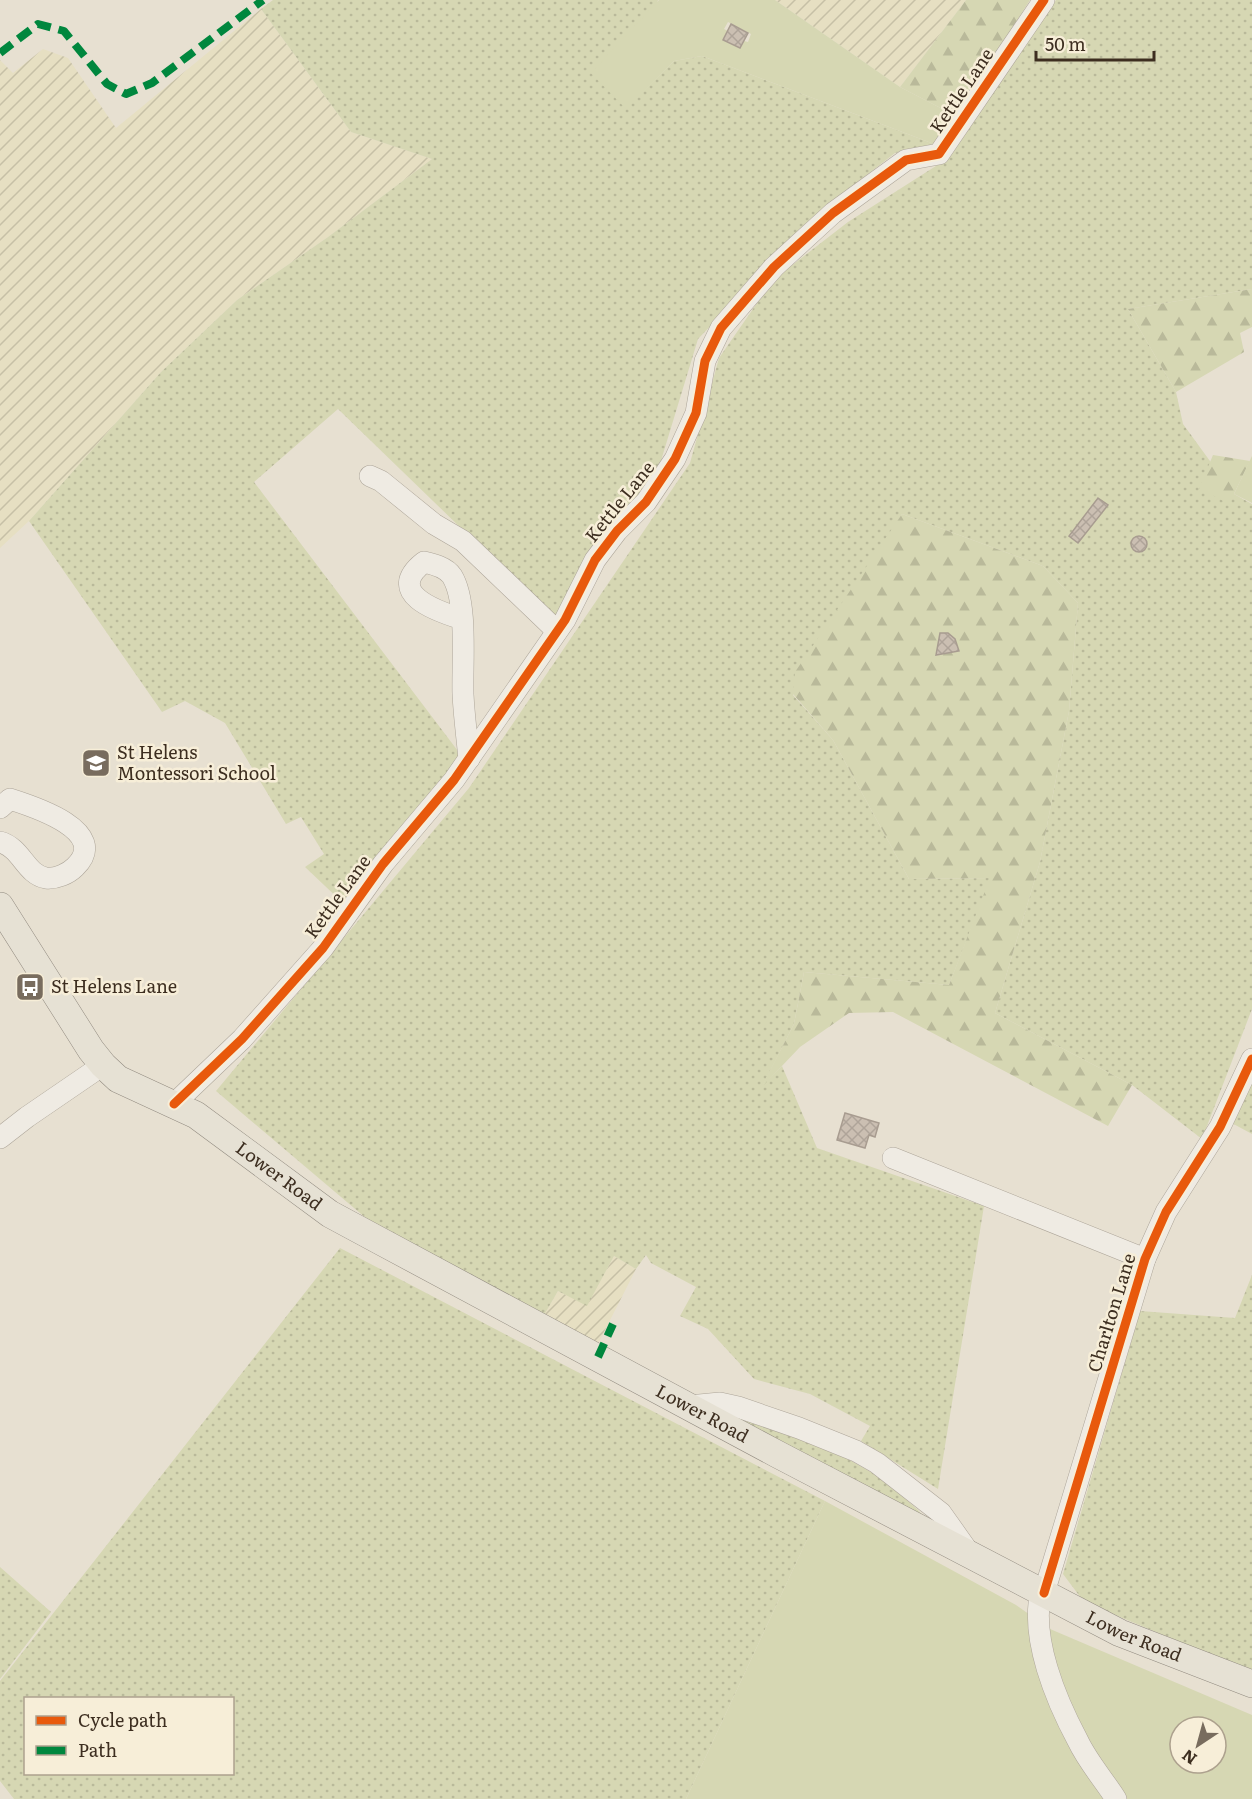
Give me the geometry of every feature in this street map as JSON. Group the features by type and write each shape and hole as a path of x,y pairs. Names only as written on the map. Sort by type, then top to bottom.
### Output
{"main road":[{"name":"Lower Road","path":"0,906 103,1065 118,1079 136,1089 196,1115 330,1214 1120,1633 1252,1684"}],"street":[{"name":"Kettle Lane","path":"174,1104 242,1039 323,948 383,864 469,759 557,631 596,560 617,531 646,502 675,459 696,413 705,361 721,328 774,267 833,213 906,160 939,154 1044,0"},
{"path":"369,476 381,482 434,524 463,542 557,631"},
{"path":"462,619 463,696 469,759"},
{"path":"0,808 10,799 56,815 71,826 82,840 84,848 82,858 76,867 66,874 45,878 31,869 11,847 0,842"},
{"name":"Charlton Lane","path":"1116,1799 1078,1743 1049,1676 1037,1616 1042,1592 1145,1259 1166,1212 1220,1127 1252,1059"},
{"path":"0,1138 103,1065"},
{"path":"893,1158 1145,1259"},
{"path":"689,1406 720,1403 738,1407 856,1450 877,1463 941,1513 970,1554"}],"shaded area":[{"path":"775,0 966,0 900,87"},
{"path":"261,9 351,132 432,159 328,237 237,300 161,372 29,521 0,548 0,60 13,73 43,49 68,58 116,128"},
{"path":"614,1256 636,1269 597,1346 544,1315 558,1291 587,1305"}],"green space":[{"path":"273,0 658,0 626,108 674,61 702,56 934,144 895,153 817,214 698,339 656,477 598,534 560,624 338,409 254,482 461,755 344,904 305,867 324,854 301,817 286,824 225,723 185,701 162,712 29,521 161,372 237,300 328,237 432,159 351,132 261,9"},
{"path":"659,0 775,0 900,87 956,116 934,144 702,56 674,61 626,109 591,73","holes":["728,22 751,34 748,42 744,41 740,48 723,40 728,31 724,29"]},
{"path":"966,0 1030,0 956,116 900,87"},
{"path":"1056,0 1252,0 1252,289 1128,309 1176,392 1183,424 1234,494 1252,504 1252,1009 1202,1139 1132,1085 995,1013 1040,862 1069,711 1078,603 1043,566 902,514 793,695 833,740 909,879 991,878 949,985 804,972 794,1024 763,1085 782,1066 817,1148 984,1206 938,1489 861,1441 870,1426 810,1394 754,1379 708,1329 680,1316 696,1287 651,1263 646,1255 636,1269 614,1256 587,1306 558,1291 544,1315 367,1219 216,1091 469,788 690,463 719,358 773,280 848,222 950,157"},
{"path":"1252,289 1252,327 1240,333 1244,352 1176,392 1128,309"},
{"path":"1213,455 1250,461 1229,504 1199,488"},
{"path":"1252,456 1252,503 1234,494"},
{"path":"902,514 1043,566 1078,603 1069,711 1040,862 995,1013 1132,1085 1108,1126 893,1012 849,1013 800,1047 761,1088 794,1024 804,972 949,985 990,878 909,879 833,740 793,694 795,672"},
{"path":"1252,1064 1252,1134 1228,1121"},
{"path":"340,1248 825,1501 686,1799 14,1799 0,1781 0,1681"},
{"path":"1252,1275 1252,1672 1084,1602 1063,1574 1140,1311 1235,1318"},
{"path":"719,1412 743,1414 834,1451 883,1479 918,1510 933,1528"},
{"path":"825,1501 1016,1605 1050,1629 1252,1715 1252,1799 686,1799"},
{"path":"0,1567 51,1612 0,1679"}],"building":[{"path":"731,24 748,33 740,48 723,40"},
{"path":"1098,498 1108,505 1078,543 1069,536"},
{"path":"1136,536 1142,536 1147,544 1145,550 1136,552 1131,547 1131,541"},
{"path":"940,633 948,633 955,639 959,651 936,655"},
{"path":"845,1113 879,1123 875,1137 869,1135 865,1148 837,1140"}],"marked path":[{"path":"0,53 38,24 64,31 107,84 126,94 152,83 263,0"},
{"path":"598,1357 613,1324"}],"cycle path":[{"path":"174,1104 242,1039 323,948 383,864 454,780 565,620 595,560 617,531 646,502 675,459 696,413 705,361 721,328 774,267 833,213 906,160 939,154 1044,0"},
{"path":"1044,1593 1145,1259 1166,1212 1220,1127 1252,1059"}],"place":[{"name":"St Helens Montessori School","path":"96,763"},
{"name":"St Helens Lane","path":"30,987"}]}
